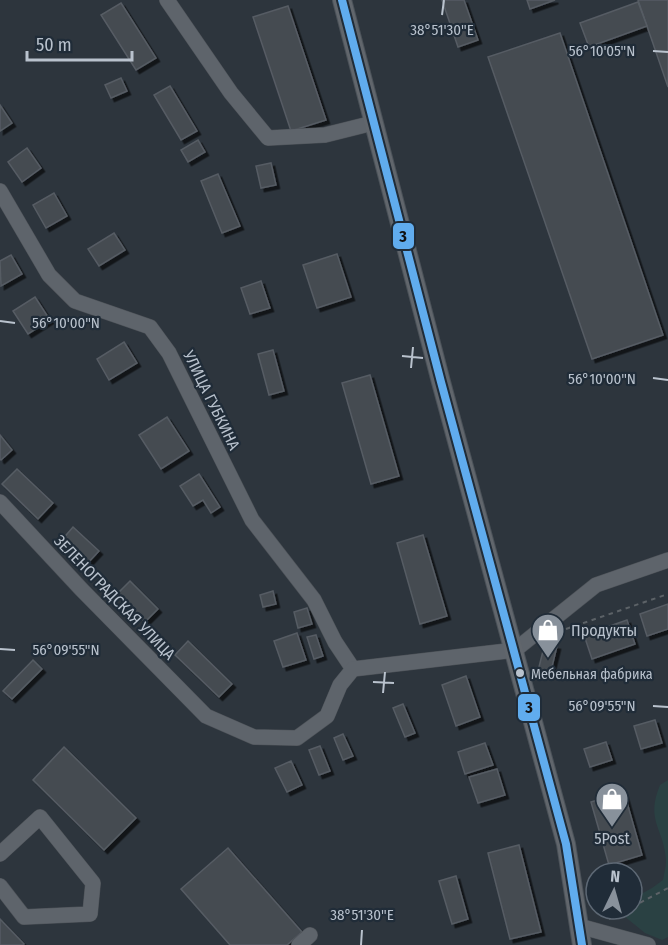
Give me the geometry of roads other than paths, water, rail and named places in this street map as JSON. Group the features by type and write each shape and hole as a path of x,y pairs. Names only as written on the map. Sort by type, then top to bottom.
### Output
{"main road":[{"path":"342,0 566,844 582,945"}],"street":[{"path":"167,0 231,93 268,138 325,135 373,123"},
{"name":"УЛИЦА ГУБКИНА","path":"0,191 49,275 75,301 150,327 169,353 252,520 314,600 335,642 353,669"},
{"name":"ЗЕЛЕНОГРАДСКАЯ УЛИЦА","path":"0,502 82,590 206,716 254,737 297,738 327,716 340,685 353,669"},
{"path":"353,669 514,650 596,585 668,560"},
{"path":"0,854 40,818 93,883 90,914 24,918 0,886"},
{"path":"579,926 648,945"}],"place":[{"name":"Продукты","path":"548,659"},
{"name":"Мебельная фабрика","path":"520,673"},
{"name":"5Post","path":"612,828"}]}
